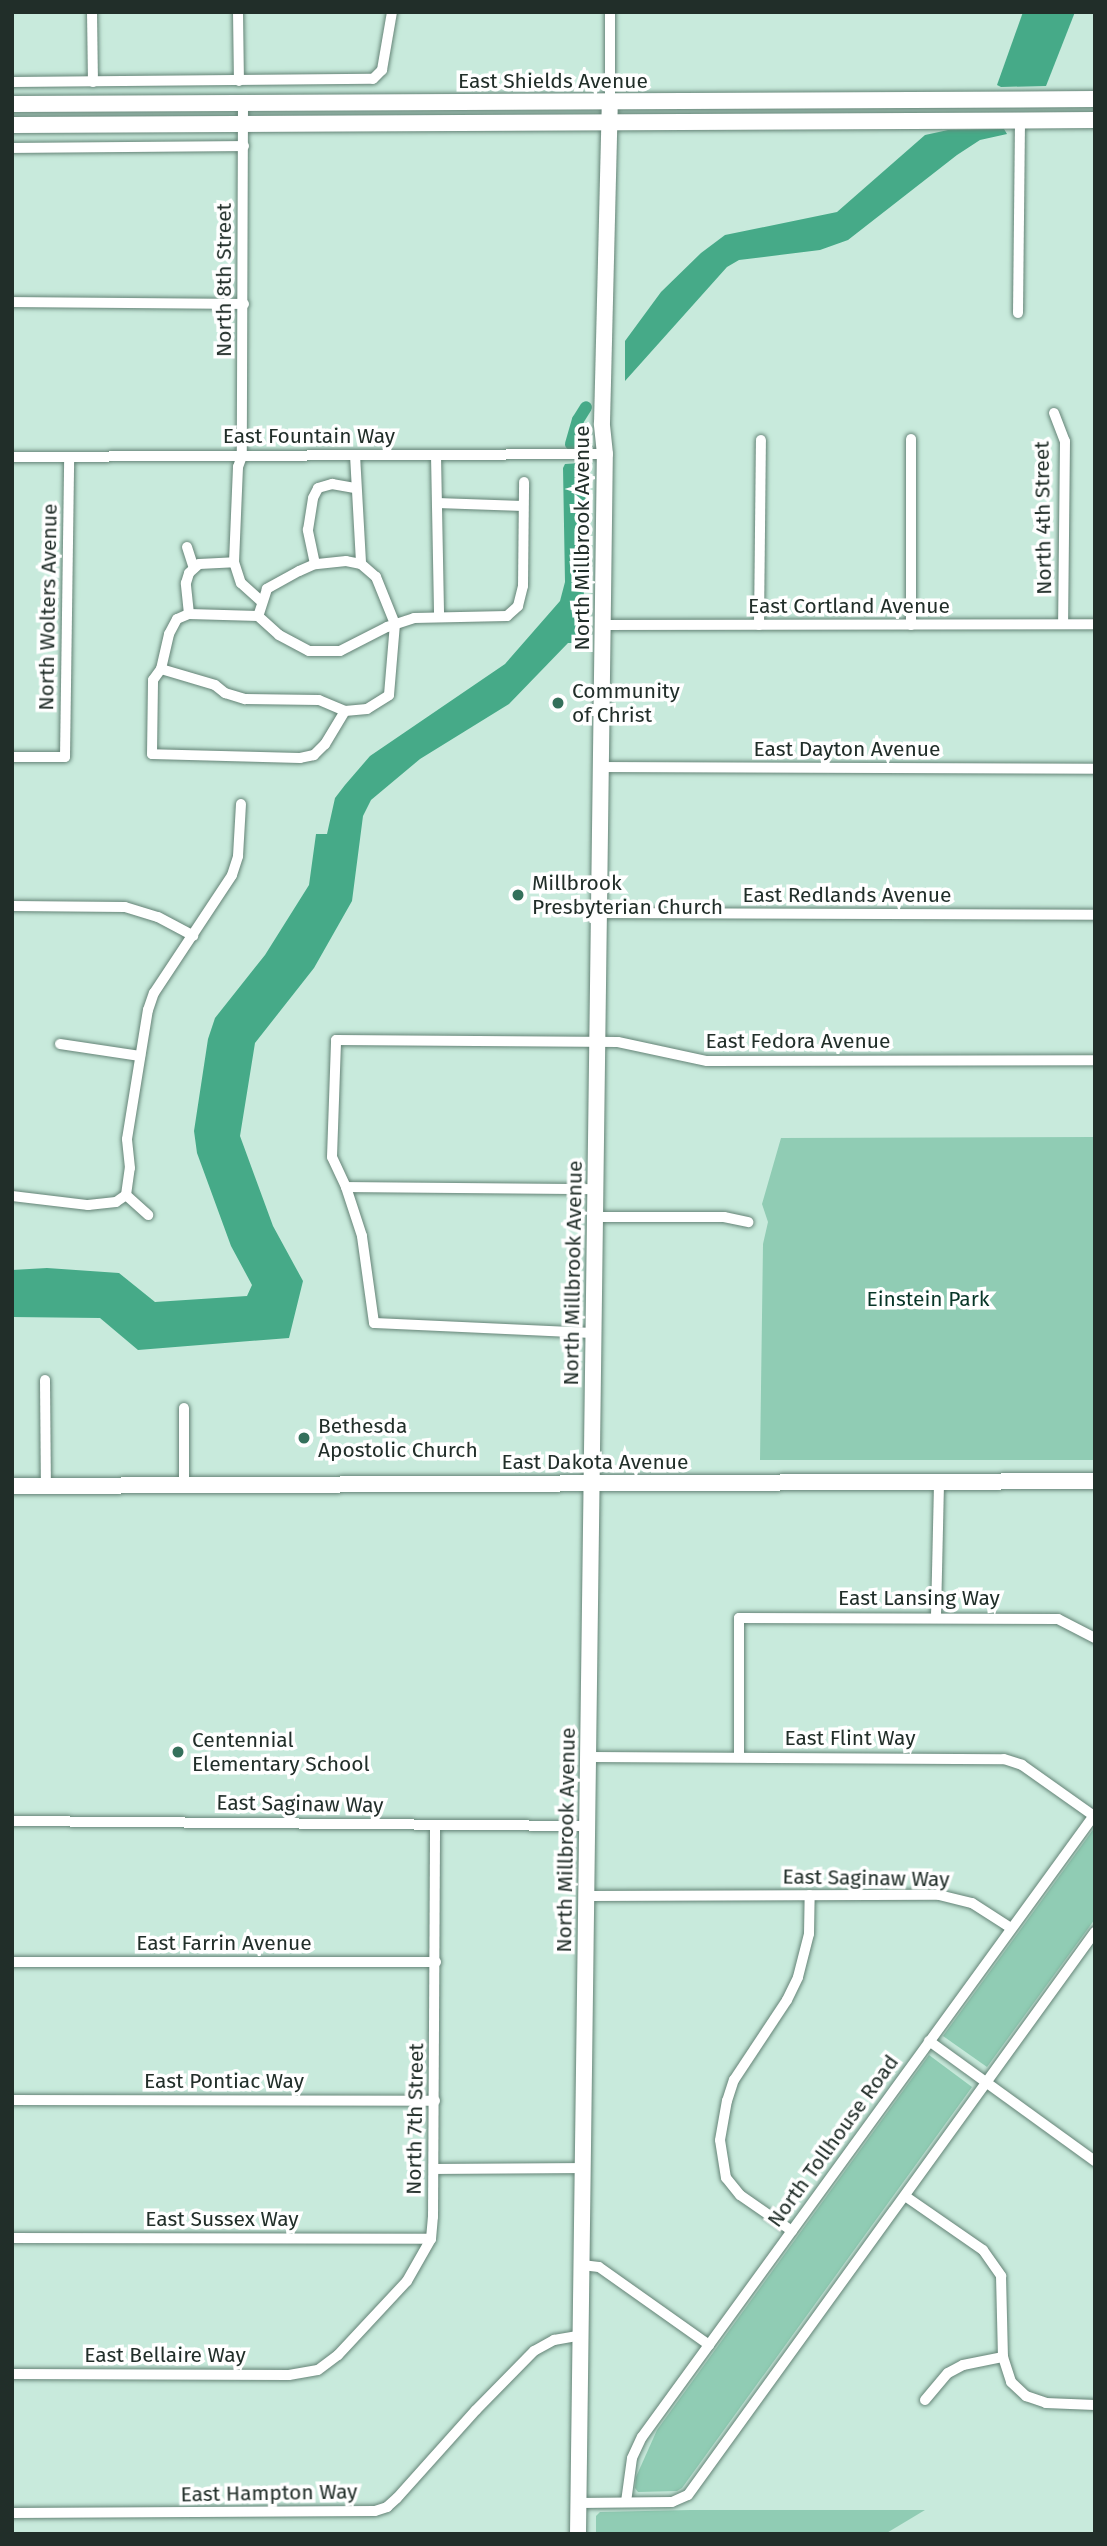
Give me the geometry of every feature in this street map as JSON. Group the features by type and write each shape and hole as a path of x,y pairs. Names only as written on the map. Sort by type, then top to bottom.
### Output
{"street":[{"path":"92,12 93,82"},
{"path":"238,12 239,81"},
{"path":"12,82 366,80 379,76 393,12"},
{"name":"North Millbrook Avenue","path":"578,2534 610,12"},
{"path":"1018,313 1020,121 1035,110 1067,109 1076,99"},
{"name":"East Shields Avenue","path":"12,104 1095,99"},
{"path":"873,121 902,110 972,109 982,100"},
{"name":"North 8th Street","path":"234,562 238,467 242,456 243,104"},
{"name":"East Shields Avenue","path":"12,125 1095,120"},
{"path":"12,148 244,146"},
{"path":"12,302 244,304"},
{"name":"North 4th Street","path":"1054,413 1065,442 1063,624"},
{"path":"911,439 911,625"},
{"path":"759,625 761,440"},
{"name":"East Fountain Way","path":"12,457 605,454"},
{"path":"436,455 439,617"},
{"path":"355,456 361,564"},
{"name":"North Wolters Avenue","path":"12,757 65,757 69,457"},
{"path":"345,710 326,744 314,755 300,758 152,754 153,680 161,669 169,634 177,619 189,614 258,616 279,635 309,651 340,651 395,624 414,618 507,616 518,606 523,586 524,482"},
{"path":"315,564 308,530 313,498 318,488 332,484 355,488"},
{"path":"437,503 523,506"},
{"path":"187,547 194,568"},
{"path":"161,669 215,685 225,693 245,699 319,700 345,710 367,709 389,695 395,624 376,577 361,564 346,561 315,564 267,589 258,616"},
{"path":"189,614 186,583 199,564 234,562 241,583 262,602"},
{"name":"East Cortland Avenue","path":"603,625 1095,624"},
{"name":"East Dayton Avenue","path":"600,767 1095,769"},
{"path":"127,1195 130,1168 127,1139 139,1056 153,993 232,875 238,856 241,804"},
{"path":"12,905 125,907 158,917 193,936"},
{"name":"East Redlands Avenue","path":"599,913 1095,915"},
{"name":"East Fedora Avenue","path":"346,1187 332,1157 336,1040 636,1044 682,1058 707,1061 1095,1060"},
{"path":"60,1044 139,1056"},
{"path":"593,1333 374,1323 362,1236 346,1187 596,1189"},
{"path":"12,1196 60,1204 96,1205 116,1202 127,1195"},
{"path":"127,1195 148,1215"},
{"path":"596,1217 724,1217 748,1222"},
{"path":"45,1380 46,1486"},
{"path":"184,1408 184,1486"},
{"name":"East Dakota Avenue","path":"12,1486 1095,1481"},
{"path":"936,1616 939,1482"},
{"name":"East Lansing Way","path":"739,1757 739,1618 936,1616 1058,1619 1095,1638"},
{"name":"East Flint Way","path":"589,1757 1004,1759 1023,1765 1094,1815"},
{"name":"North Tollhouse Road","path":"626,2502 632,2458 642,2437 1094,1815"},
{"name":"East Saginaw Way","path":"12,1821 588,1826"},
{"name":"North 7th Street","path":"318,2370 338,2355 407,2281 431,2239 435,2101 435,1825"},
{"path":"792,2231 740,2195 726,2178 721,2159 721,2131 727,2101 749,2055 787,2000 798,1977 809,1934 810,1895"},
{"name":"East Saginaw Way","path":"587,1896 939,1895 957,1897 972,1903 1011,1928"},
{"path":"579,2502 672,2502 688,2495 1095,1932"},
{"name":"East Farrin Avenue","path":"12,1962 436,1962"},
{"path":"929,2041 1095,2161"},
{"path":"739,2048 749,2055"},
{"name":"East Pontiac Way","path":"12,2101 435,2101"},
{"path":"434,2169 583,2168"},
{"path":"905,2196 982,2249 1001,2276 1003,2357 1011,2382 1026,2396 1046,2403 1095,2405"},
{"name":"East Sussex Way","path":"12,2238 431,2239"},
{"path":"582,2265 599,2267 709,2345"},
{"name":"East Hampton Way","path":"12,2513 375,2511 387,2507 397,2498 475,2410 534,2351 554,2340 581,2335"},
{"path":"925,2400 948,2373 963,2365 1003,2357"},
{"name":"East Bellaire Way","path":"12,2374 289,2375 318,2370"}],"green space":[{"name":"Einstein Park","path":"1095,1137 1095,1460 760,1460 763,1244 768,1222 762,1204 781,1138"},
{"path":"1095,1827 1095,1919 987,2067 943,2036"},
{"path":"929,2055 972,2087 682,2488 677,2491 638,2492 635,2488 636,2477 657,2430"},
{"path":"925,2510 885,2534 596,2534 596,2516 600,2512"}],"shaded area":[{"path":"1023,12 1075,12 1046,86 1001,87 997,85"},
{"path":"1004,129 1007,134 980,140 957,155 848,240 820,250 739,260 727,267 625,381 625,341 661,292 701,253 725,235 837,212 925,135 948,130"},
{"path":"580,463 586,470 583,643 568,643 509,704 420,759 371,800 363,816 352,901 314,968 255,1043 240,1136 273,1226 303,1281 289,1338 138,1350 100,1318 12,1317 12,1270 47,1268 119,1273 155,1302 247,1296 252,1285 231,1246 197,1153 194,1131 208,1039 215,1018 265,955 309,885 316,834 327,834 335,798 345,785 370,756 505,664 560,601 565,582 563,468 565,464"}],"waterway":[{"path":"571,444 578,420 586,407"}],"place":[{"name":"Community of Christ","path":"558,703"},
{"name":"Millbrook Presbyterian Church","path":"518,895"},
{"name":"Bethesda Apostolic Church","path":"304,1438"},
{"name":"Centennial Elementary School","path":"178,1752"}]}
